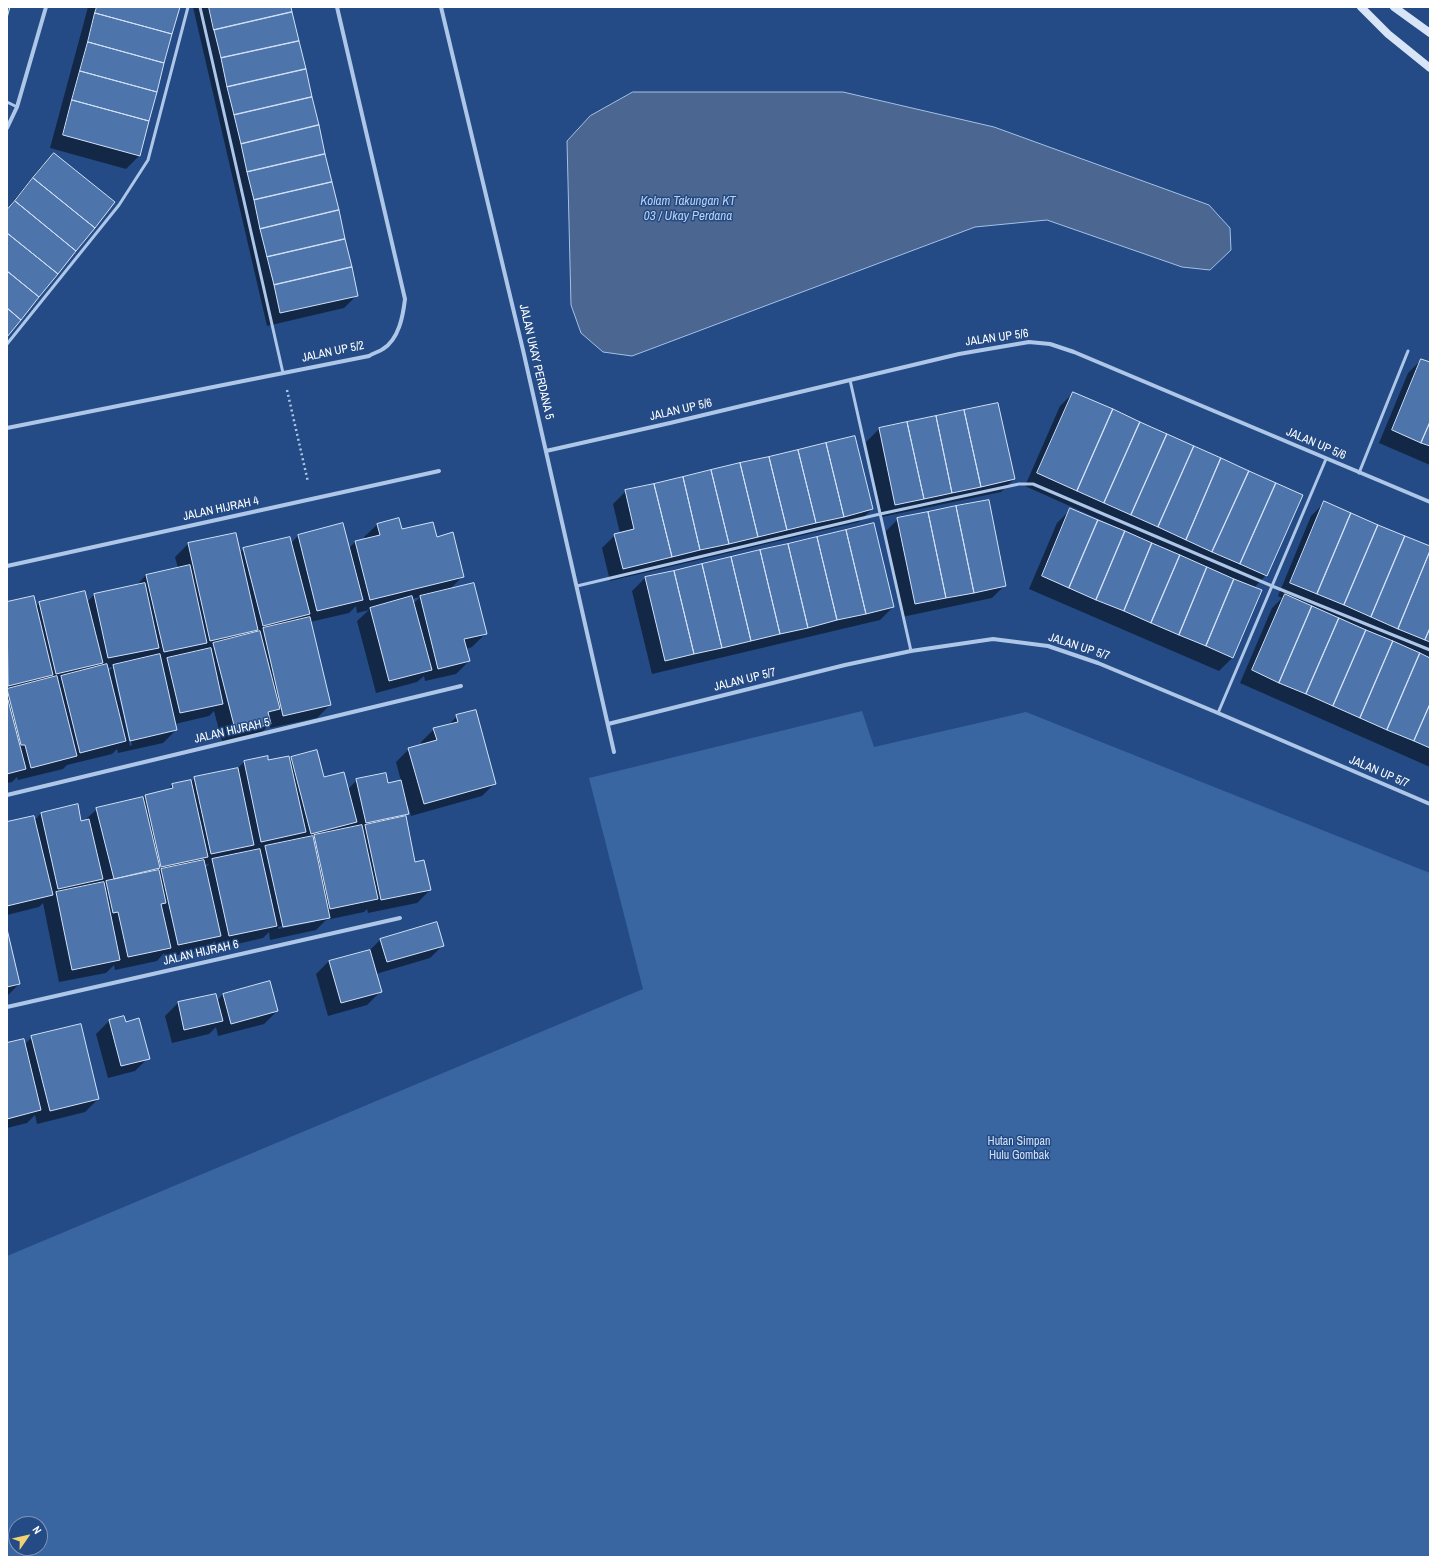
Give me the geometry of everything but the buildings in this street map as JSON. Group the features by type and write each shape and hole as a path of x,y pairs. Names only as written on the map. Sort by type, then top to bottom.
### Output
{"street":[{"path":"7,128 17,107 46,7"},
{"name":"JALAN UP 5/2","path":"7,428 369,356 385,348 397,334 403,318 405,299 337,7"},
{"name":"JALAN UKAY PERDANA 5","path":"441,7 546,451 614,752"},
{"path":"1362,7 1388,34 1430,68"},
{"path":"1394,7 1430,33"},
{"name":"JALAN UP 5/6","path":"546,451 959,354 1029,342 1050,344 1074,352 1430,502"},
{"name":"JALAN HIJRAH 4","path":"7,566 440,471"},
{"name":"JALAN UP 5/7","path":"608,724 845,665 911,651 993,639 1048,646 1098,663 1430,804"},
{"name":"JALAN HIJRAH 5","path":"7,795 461,686"},
{"name":"JALAN HIJRAH 6","path":"7,1007 400,918"}],"lane":[{"path":"7,344 119,205 148,160 188,7"},
{"path":"200,7 283,374"},
{"path":"7,102 17,107"},
{"path":"1359,473 1408,351"},
{"path":"850,380 911,651"},
{"path":"1218,713 1326,459"},
{"path":"577,586 880,514 1019,484 1033,484 1272,586 1430,650"}],"path":[{"path":"283,374 311,499"}],"green space":[{"name":"Hutan Simpan Hulu Gombak","path":"862,711 874,747 1026,712 1430,873 1430,1557 7,1557 7,1256 643,989 589,778"}],"water":[{"name":"Kolam Takungan KT 03 / Ukay Perdana","path":"633,92 843,92 994,127 1209,205 1230,228 1231,250 1210,270 1182,267 1047,220 975,227 632,356 603,352 581,333 571,305 567,141 590,116"}]}
